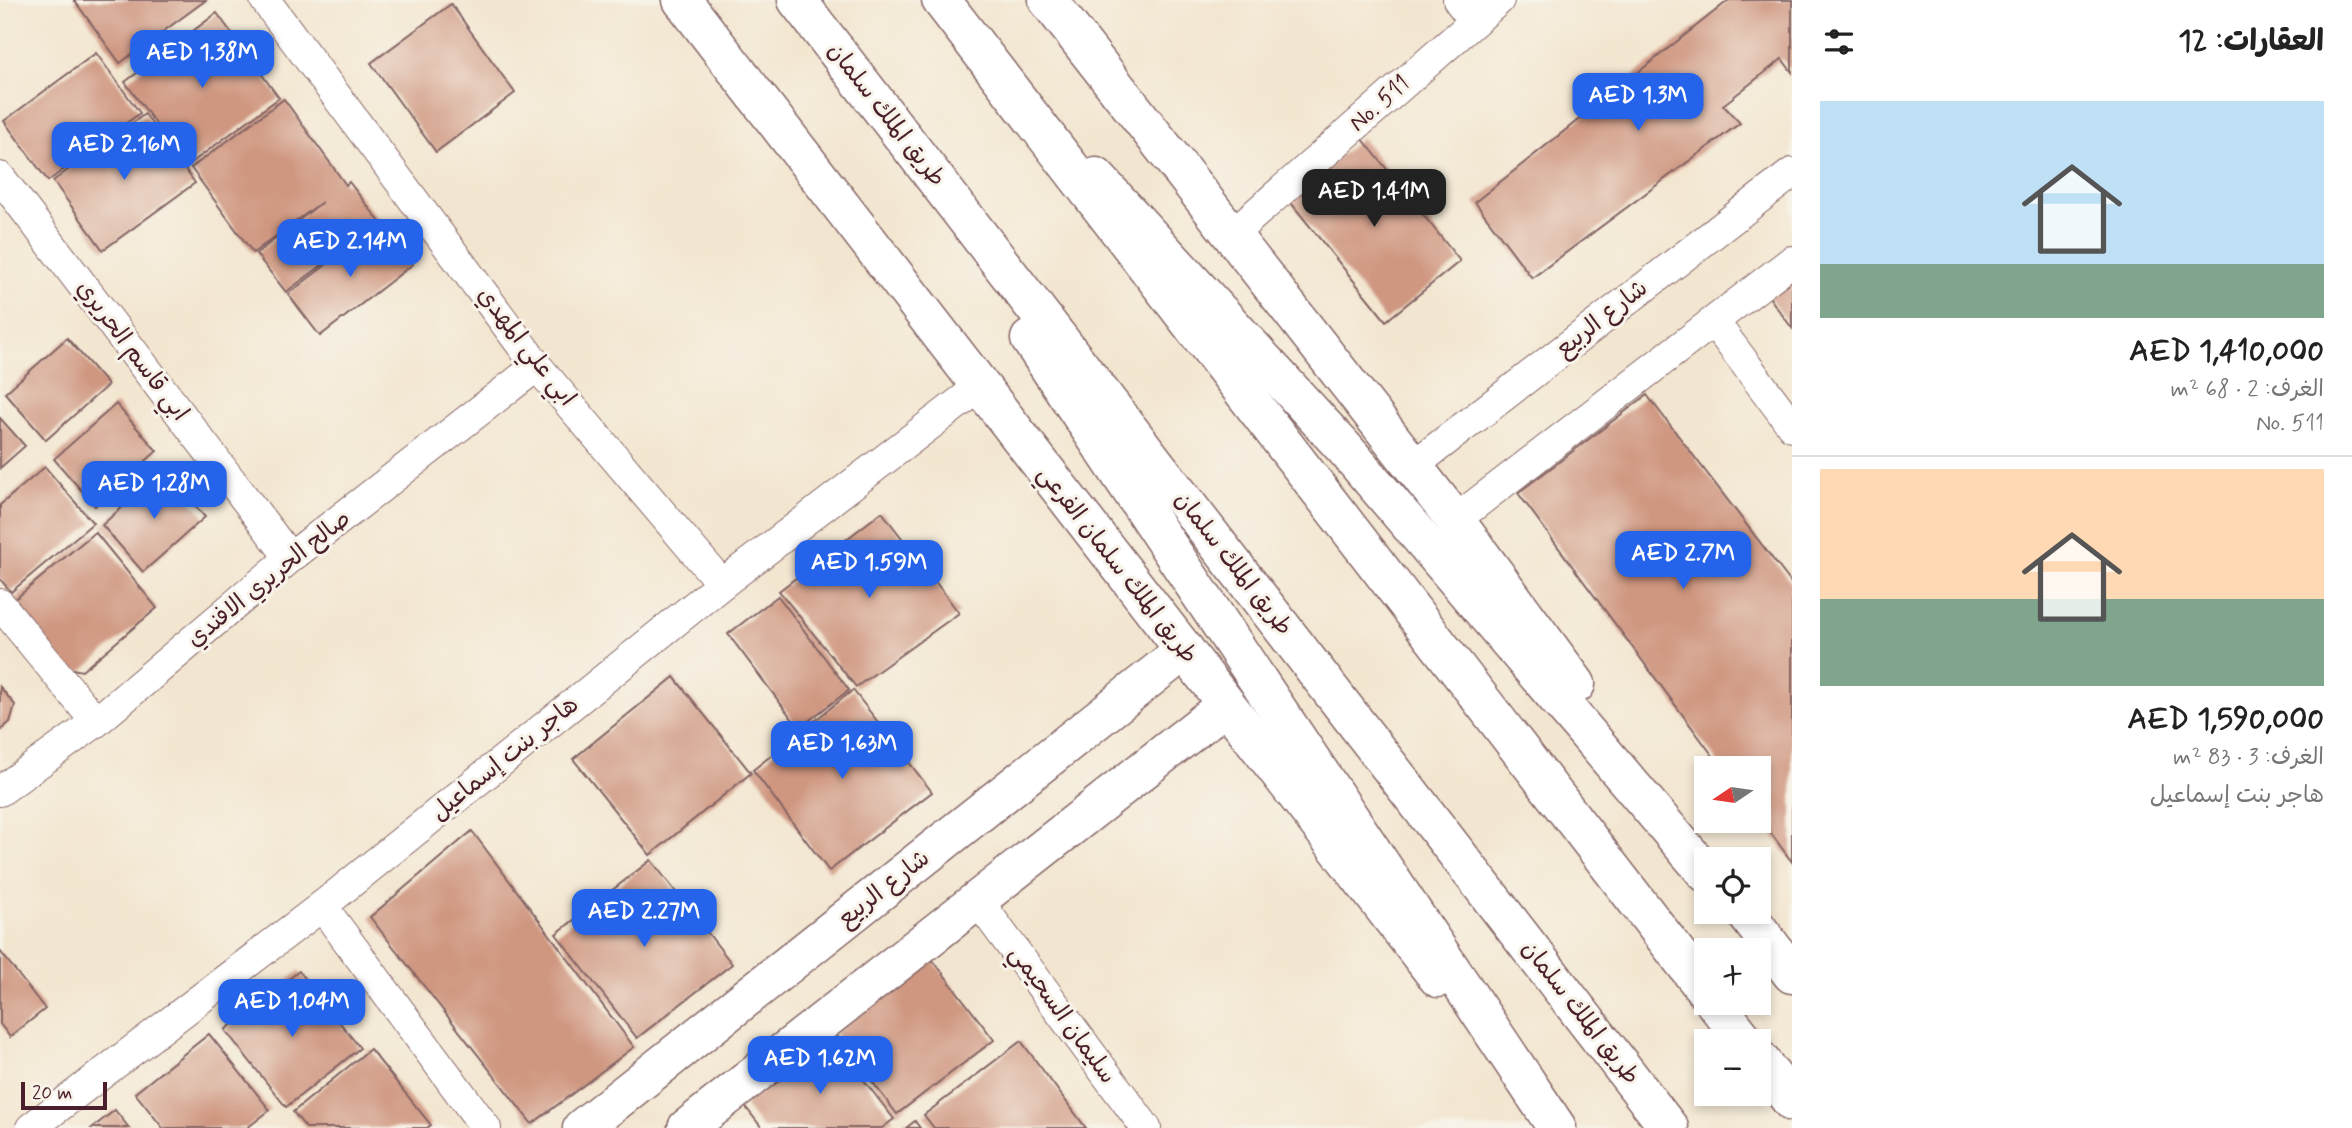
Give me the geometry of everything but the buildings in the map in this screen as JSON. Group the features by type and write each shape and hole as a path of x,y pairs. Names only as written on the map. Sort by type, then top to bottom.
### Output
{"main road":[{"name":"طريق الملك سلمان الفرعي","path":"682,0 978,388 1556,1128"},
{"name":"طريق الملك سلمان","path":"797,0 1669,1128"},
{"path":"942,0 1694,975"},
{"path":"1048,0 1230,236 1455,520 1696,847"},
{"path":"978,47 1346,450 1694,859"},
{"path":"842,57 1556,1128"},
{"name":"شارع الربيع","path":"582,1128 1185,650"},
{"path":"687,1128 1226,705"},
{"path":"1752,924 1785,965"},
{"path":"1724,1015 1736,1029"},
{"path":"1771,1075 1792,1102"}],"street":[{"name":"ابي علي المهدي","path":"265,0 537,366 722,584"},
{"name":"No. 511","path":"1230,236 1466,11 1499,0"},
{"name":"شارع الربيع","path":"1413,466 1792,173"},
{"name":"ابي قاسم الحريري","path":"0,177 290,558"},
{"path":"1455,520 1792,261"},
{"path":"1714,322 1792,426"},
{"name":"صالح الحريري الافندي","path":"0,792 96,722 290,558 537,366"},
{"name":"هاجر بنت إسماعيل","path":"31,1128 322,906 722,584 978,388"},
{"path":"0,604 96,722"},
{"name":"سليمان السحيمي","path":"978,901 1146,1128"},
{"path":"322,906 486,1128"}]}
